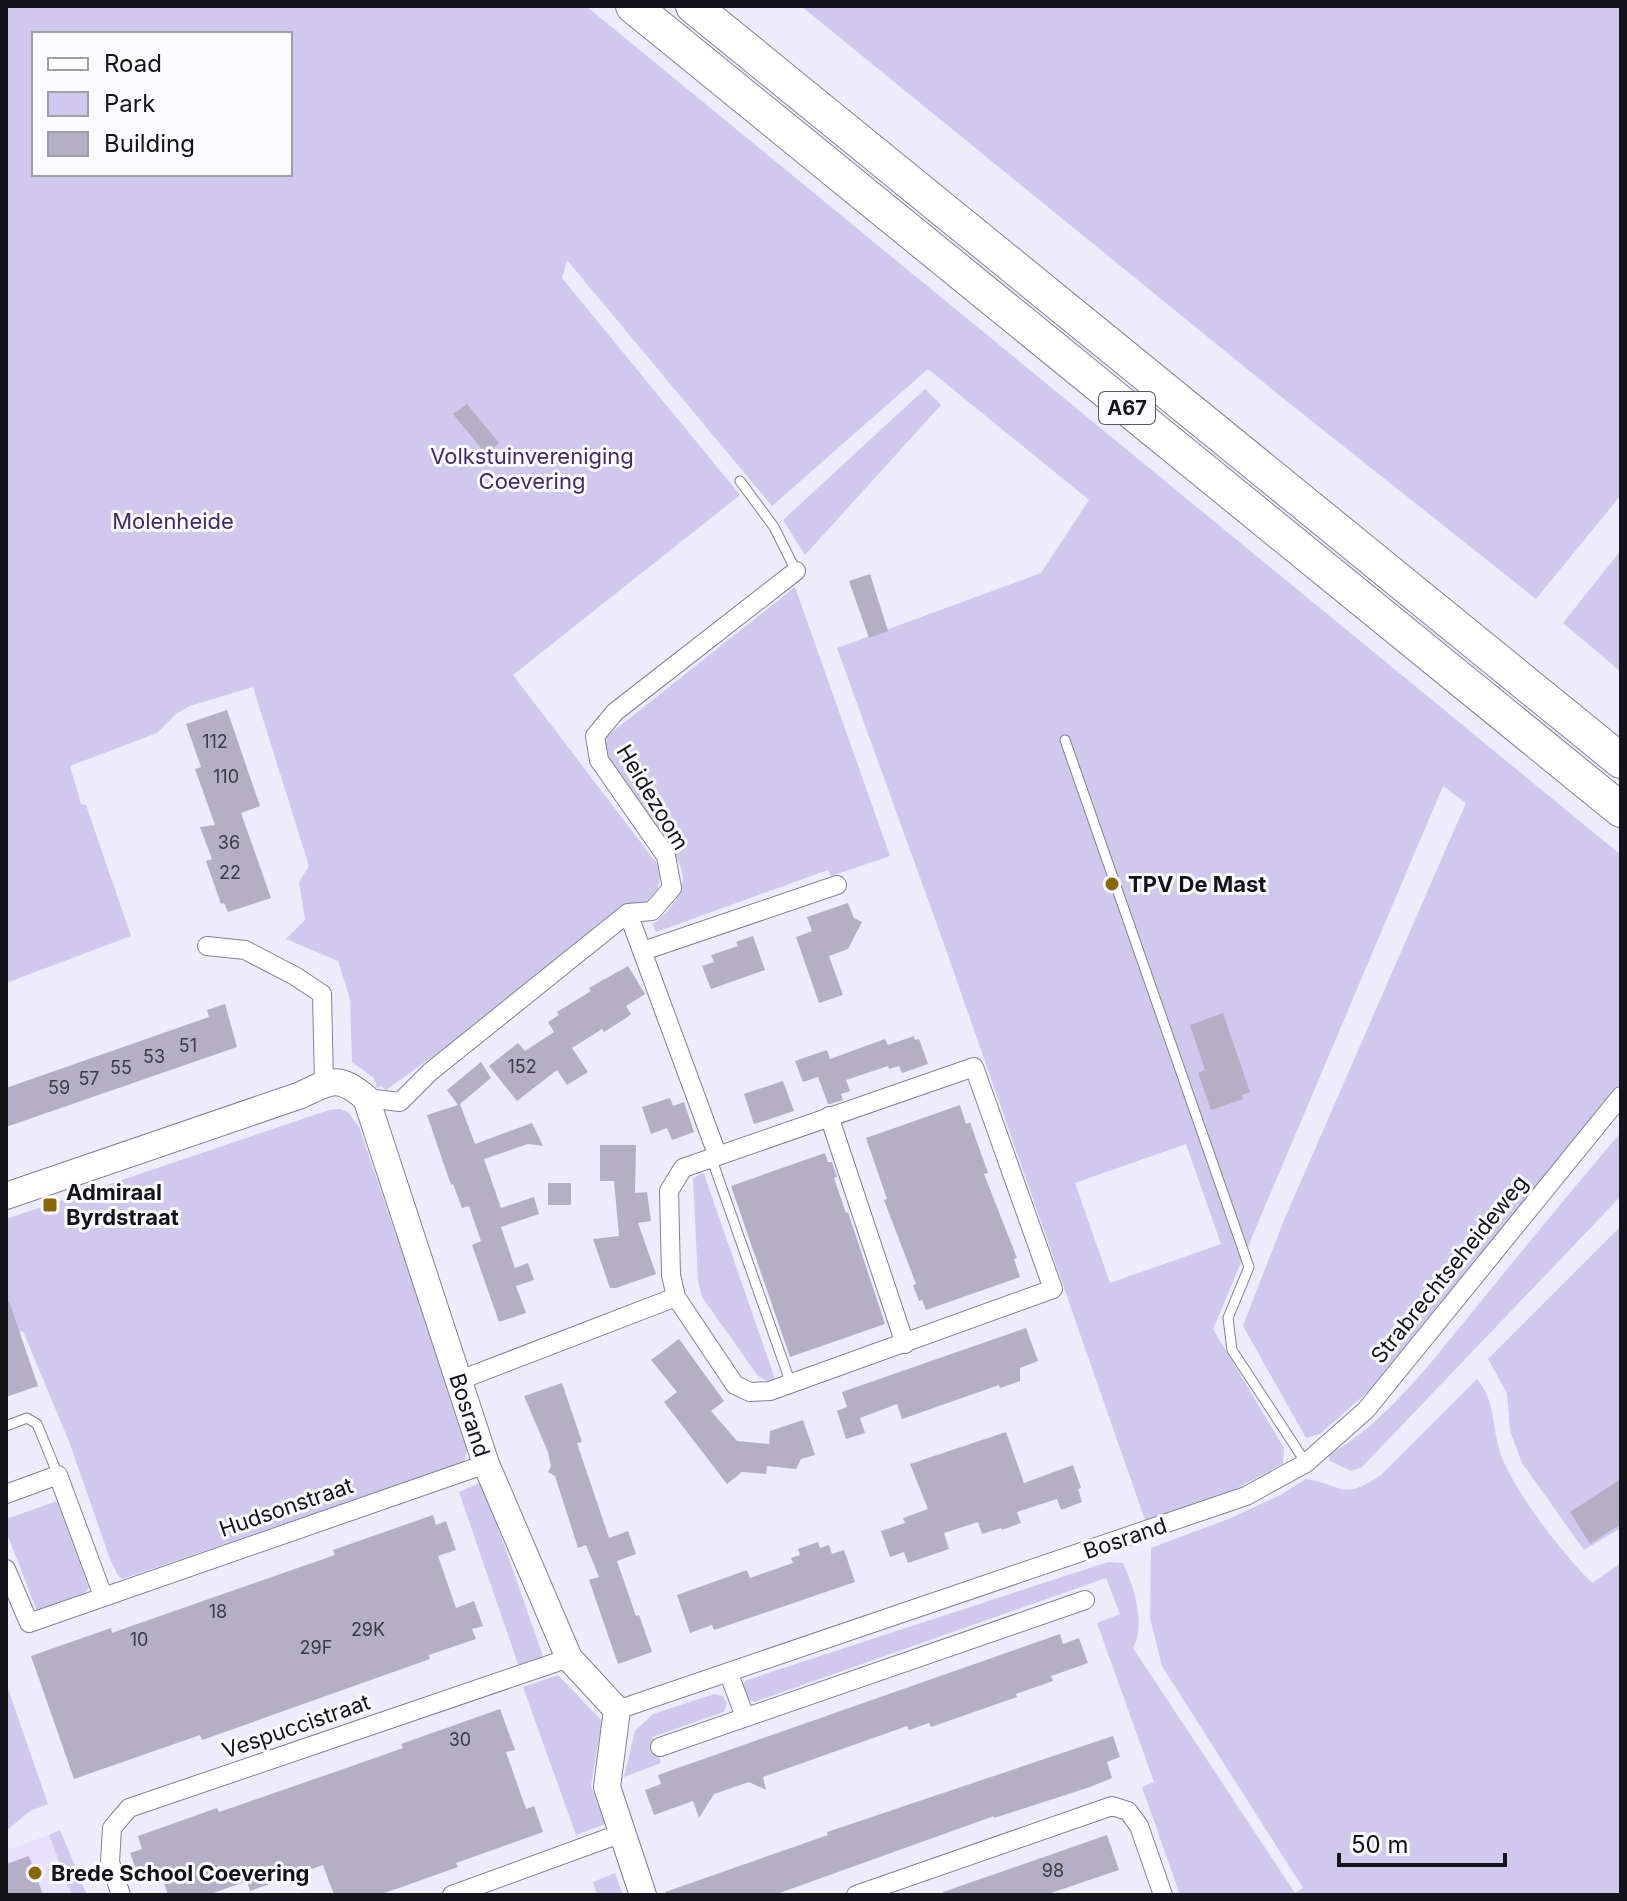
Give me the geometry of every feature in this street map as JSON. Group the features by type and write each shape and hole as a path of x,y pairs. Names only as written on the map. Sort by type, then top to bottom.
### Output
{"highway":[{"name":"A67","path":"633,6 1621,810"},
{"name":"A67","path":"693,6 1621,761"}],"street":[{"name":"Heidezoom","path":"628,913 652,911 672,888 666,856 599,760 595,736 615,712 796,571"},
{"path":"643,951 837,885"},
{"path":"6,1196 301,1095 324,1083 348,1083 366,1098 400,1102 430,1072 628,913 714,1156"},
{"path":"207,946 245,950 322,994 324,1083"},
{"path":"974,1067 1053,1289 791,1384 750,1392 735,1385 676,1297 671,1275 669,1191 683,1168 829,1116 974,1067"},
{"name":"Strabrechtseheideweg","path":"1306,1463 1366,1410 1403,1368 1493,1251 1621,1096"},
{"name":"Bosrand","path":"366,1098 486,1464 569,1658 617,1710 1246,1496 1306,1463"},
{"path":"829,1116 905,1344"},
{"path":"460,1380 676,1297"},
{"name":"Hudsonstraat","path":"6,1569 29,1623 486,1464"},
{"path":"6,1494 58,1475 103,1596"},
{"path":"660,1747 1085,1600"},
{"name":"Vespuccistraat","path":"121,1895 110,1862 112,1828 129,1808 569,1658"},
{"path":"729,1674 745,1717"},
{"path":"617,1710 607,1787 643,1895"},
{"path":"856,1895 1112,1806 1128,1811 1139,1826 1163,1895"},
{"path":"452,1895 622,1833"}],"lane":[{"name":"Heidezoom","path":"740,481 774,527 796,571"},
{"path":"1065,740 1249,1267 1228,1318 1232,1350 1306,1463"},
{"path":"714,1156 791,1384"},
{"path":"6,1426 27,1418 37,1424 58,1475"}],"shaded area":[{"name":"Brede School Coevering","path":"49,1835 72,1895 6,1895 6,1850"}],"green space":[{"path":"6,6 586,6 1621,855 1621,1086 1386,1376 1320,1434 1306,1438 1243,1326 1284,1220 1466,803 1443,786 1213,1329 1284,1448 1283,1464 1233,1490 1145,1520 837,648 1041,573 1089,500 928,369 772,506 567,260 562,278 740,495 513,675 661,869 658,888 641,908 386,1090 381,1086 377,1088 374,1078 352,1062 350,999 338,961 286,939 305,920 299,882 309,866 253,687 190,706 177,713 157,733 70,766 81,804 86,805 131,936 6,983","holes":["1186,1144 1221,1244 1110,1283 1075,1183"]},
{"path":"801,6 1621,6 1621,495 1536,599 1274,391"},
{"path":"925,389 941,405 805,555 783,520"},
{"path":"1621,550 1621,672 1563,623"},
{"path":"795,587 890,856 831,876 828,870 656,932 653,924 670,908 682,887 682,871 658,829 599,752 606,737"},
{"path":"329,1110 348,1112 359,1127 468,1446 464,1463 122,1579 109,1556 70,1444 23,1331 6,1337 6,1219"},
{"path":"1621,1132 1621,1196 1362,1467 1351,1471 1330,1461 1328,1455 1370,1426 1409,1388"},
{"path":"704,1174 776,1382 770,1383 758,1376 702,1297 698,1281 693,1179"},
{"path":"1621,1226 1621,1528 1584,1550 1522,1463 1510,1431 1507,1393 1488,1359"},
{"path":"1477,1379 1488,1397 1501,1455 1508,1470 1528,1505 1554,1540 1592,1583 1621,1563 1621,1895 1180,1895 1142,1787 1154,1782 1097,1623 1120,1614 1106,1578 754,1702 744,1698 742,1684 747,1680 1108,1562 1123,1563 1138,1617 1137,1639 1133,1648 1295,1893 1303,1888 1162,1666 1150,1618 1151,1548 1231,1518 1306,1479 1350,1490 1368,1483 1381,1475"},
{"path":"482,1482 544,1659 519,1667 459,1492"},
{"path":"57,1501 89,1588 82,1595 37,1611 6,1531 6,1519"},
{"path":"558,1675 602,1721 591,1786 605,1824 576,1835 523,1687"},
{"path":"6,1683 48,1804 30,1811 6,1831"},
{"path":"714,1694 723,1696 727,1703 724,1712 652,1737 661,1763 624,1777 635,1731 653,1714"},
{"path":"60,1830 87,1895 72,1895 49,1835"},
{"path":"615,1873 623,1895 597,1895 593,1882"}],"building":[{"path":"467,404 499,443 486,454 453,414"},
{"path":"870,574 888,631 869,638 849,581"},
{"path":"227,710 260,806 241,813 271,898 228,912 224,903 221,904 206,861 212,859 200,827 215,825 195,769 201,767 186,724"},
{"path":"848,903 854,918 862,922 848,949 829,956 843,995 819,1003 796,937 812,931 807,917"},
{"path":"753,936 765,970 711,989 702,966 714,962 711,955 738,946 736,942"},
{"path":"628,966 645,994 626,1006 631,1014 626,1018 572,1048 588,1072 567,1085 557,1070 517,1101 489,1066 518,1043 525,1051 554,1032 548,1022 559,1015 557,1012 591,991 589,988"},
{"path":"225,1004 237,1047 6,1127 6,1088 209,1017 207,1010"},
{"path":"1223,1013 1250,1092 1242,1095 1243,1099 1211,1110 1198,1073 1205,1070 1190,1025"},
{"path":"914,1036 915,1040 919,1039 928,1064 902,1073 899,1066 889,1069 888,1066 846,1080 850,1091 841,1094 843,1100 830,1104 818,1077 803,1082 795,1061 827,1050 830,1059 885,1039 888,1045"},
{"path":"481,1062 491,1078 460,1104 475,1144 532,1123 543,1146 528,1144 484,1159 501,1208 534,1197 539,1214 501,1227 515,1268 528,1263 534,1280 516,1286 526,1313 499,1322 472,1245 481,1241 469,1206 462,1208 451,1185 427,1115 458,1105 447,1090"},
{"path":"783,1081 794,1111 754,1124 744,1094"},
{"path":"670,1098 673,1106 684,1102 694,1132 672,1140 667,1128 651,1134 642,1107"},
{"path":"960,1105 966,1124 970,1122 988,1173 984,1174 1017,1258 1014,1259 1020,1277 926,1310 913,1285 916,1284 884,1200 887,1199 866,1138"},
{"path":"600,1145 636,1145 635,1193 647,1192 651,1221 638,1223 656,1274 616,1288 610,1288 593,1239 619,1236 614,1181 600,1181"},
{"path":"825,1153 828,1162 832,1162 837,1177 834,1178 885,1324 790,1357 731,1186"},
{"path":"548,1183 571,1183 571,1205 548,1205"},
{"path":"9,1301 38,1386 6,1397 6,1302"},
{"path":"1026,1328 1038,1361 1020,1368 1020,1381 1000,1388 999,1385 902,1419 897,1404 860,1418 865,1433 846,1439 837,1411 847,1407 842,1392"},
{"path":"679,1339 724,1401 711,1411 737,1441 769,1444 770,1431 803,1420 815,1455 801,1459 796,1469 767,1466 766,1474 742,1472 727,1484 664,1402 677,1392 651,1360"},
{"path":"562,1383 582,1442 577,1443 609,1538 628,1531 636,1554 617,1561 652,1652 618,1664 589,1580 599,1577 586,1545 578,1548 555,1476 548,1472 551,1466 548,1452 524,1396"},
{"path":"1006,1432 1024,1483 1073,1465 1082,1502 1061,1510 1057,1499 1017,1512 1021,1523 1002,1530 982,1534 978,1522 944,1533 949,1549 908,1563 904,1552 890,1557 881,1531 905,1523 903,1518 928,1509 910,1464"},
{"path":"1621,1479 1621,1524 1590,1544 1570,1512"},
{"path":"433,1515 436,1525 446,1521 456,1550 438,1556 456,1608 474,1601 483,1626 472,1629 476,1639 429,1655 430,1659 202,1740 200,1735 74,1779 31,1656 111,1628 112,1633 335,1555 333,1550"},
{"path":"818,1542 820,1548 829,1545 832,1554 844,1550 855,1582 714,1630 712,1625 690,1633 677,1595 747,1570 750,1578 793,1563 791,1558 800,1555 798,1549"},
{"path":"1060,1634 1063,1644 1079,1638 1088,1663 1051,1676 1053,1681 1016,1694 1017,1697 931,1727 929,1723 909,1730 907,1726 763,1777 766,1790 749,1782 714,1794 699,1818 693,1801 654,1815 645,1790 661,1784 658,1775"},
{"path":"500,1709 515,1750 506,1752 526,1809 534,1806 543,1832 379,1895 334,1895 323,1865 250,1891 247,1881 208,1895 168,1895 158,1867 138,1875 130,1853 142,1849 138,1836 355,1765 403,1748 401,1744"},
{"path":"1113,1736 1120,1757 1107,1762 1112,1778 1090,1787 994,1816 774,1895 665,1895 665,1892 828,1835 827,1832"},
{"path":"1107,1835 1119,1870 1045,1895 944,1895 943,1892"},
{"path":"29,1856 43,1895 6,1895 6,1864"}],"place":[{"name":"TPV De Mast","path":"1112,884"},
{"name":"Admiraal Byrdstraat","path":"50,1205"},
{"name":"Brede School Coevering","path":"35,1873"}],"park label":[{"name":"Volkstuinvereniging Coevering","path":"532,468"},
{"name":"Molenheide","path":"173,521"}]}
